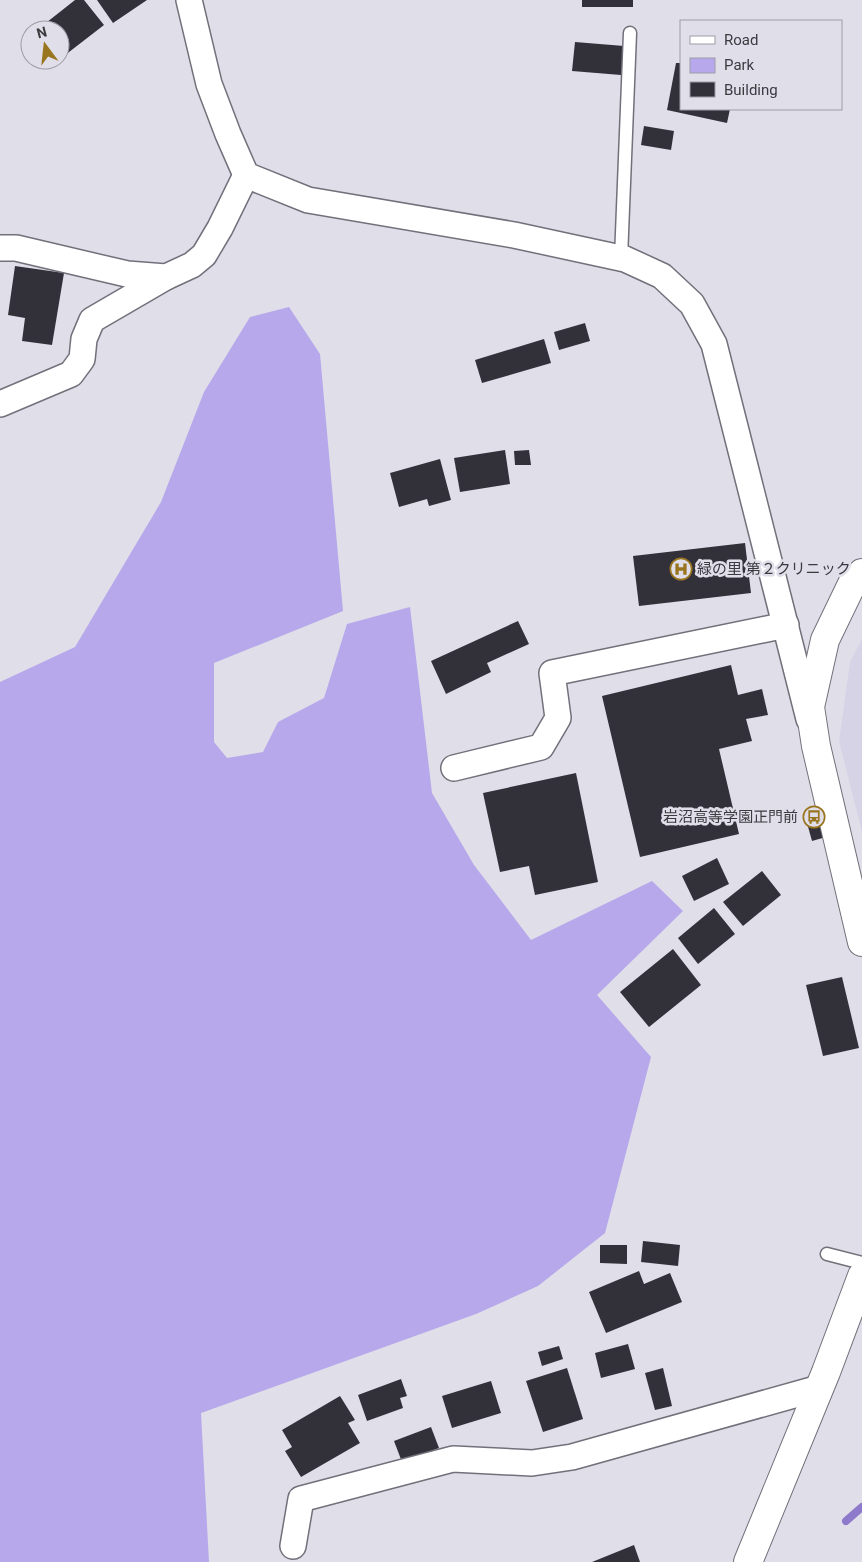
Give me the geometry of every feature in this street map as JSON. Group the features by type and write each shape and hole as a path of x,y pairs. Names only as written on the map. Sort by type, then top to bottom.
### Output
{"street":[{"path":"189,0 209,84 246,175 308,200 514,235 621,258 662,276 692,304 714,344 786,625 861,932"},
{"path":"0,404 71,374 82,359 84,339 92,320 166,277 192,265 204,255 220,228 246,175"},
{"path":"0,248 16,248 127,274 166,277"},
{"path":"816,746 810,707 825,640 852,584 862,573"},
{"path":"454,768 541,747 558,718 552,673 786,625"},
{"path":"748,1562 819,1388 862,1276"},
{"path":"293,1546 301,1499 453,1460 532,1463 572,1457 819,1388"}],"lane":[{"path":"621,258 630,33"},
{"path":"827,1254 862,1263"}],"shaded area":[{"path":"862,639 862,832 839,741 850,662"}],"green space":[{"path":"289,307 320,354 343,611 214,663 214,742 227,758 263,752 278,722 324,698 347,624 410,607 432,793 474,865 531,940 652,881 683,911 597,995 651,1057 605,1233 538,1286 476,1314 201,1413 209,1562 0,1562 0,682 75,647 161,502 204,392 250,317"}],"building":[{"path":"75,0 84,0 104,25 70,51 70,20 50,20"},
{"path":"97,0 147,0 113,23"},
{"path":"582,0 633,0 633,7 582,7"},
{"path":"575,42 624,46 621,75 572,71"},
{"path":"676,63 680,63 680,110 730,110 727,123 667,110"},
{"path":"644,126 674,131 671,150 641,145"},
{"path":"15,266 64,273 52,345 22,341 25,318 8,315"},
{"path":"585,323 590,341 559,350 554,332"},
{"path":"544,339 551,363 482,383 475,360"},
{"path":"505,450 510,484 460,492 454,458"},
{"path":"529,450 531,465 515,465 514,451"},
{"path":"440,459 451,500 429,506 427,499 399,507 390,473"},
{"path":"745,543 751,593 639,606 633,556"},
{"path":"518,621 529,644 487,663 491,672 446,694 431,661"},
{"path":"731,665 738,695 762,689 768,715 746,719 752,741 719,749 739,834 640,857 602,696"},
{"path":"576,773 598,882 535,895 529,866 500,872 483,793"},
{"path":"821,819 826,837 812,841 807,823"},
{"path":"717,858 729,884 694,901 682,876"},
{"path":"762,871 781,895 743,926 723,902"},
{"path":"714,908 735,934 698,964 678,938"},
{"path":"673,949 701,985 649,1027 620,992"},
{"path":"842,977 859,1048 823,1056 806,985"},
{"path":"643,1241 680,1245 678,1266 641,1262"},
{"path":"600,1245 627,1245 627,1264 600,1263"},
{"path":"639,1271 644,1284 670,1273 682,1302 606,1333 589,1292"},
{"path":"628,1344 635,1369 601,1378 595,1353"},
{"path":"559,1346 563,1359 542,1366 538,1352"},
{"path":"567,1368 583,1419 543,1432 526,1381"},
{"path":"663,1368 672,1406 655,1410 645,1373"},
{"path":"401,1379 407,1396 400,1398 403,1408 367,1421 358,1395"},
{"path":"491,1381 501,1413 452,1428 442,1396"},
{"path":"340,1396 355,1420 348,1423 360,1443 301,1477 285,1451 292,1447 282,1430"},
{"path":"431,1427 439,1448 402,1462 394,1441"},
{"path":"634,1545 640,1562 592,1562"}],"waterway":[{"path":"846,1521 862,1507"}],"place":[{"name":"緑の里 第２クリニック","path":"681,569"},
{"name":"岩沼高等学園正門前","path":"814,817"}]}
